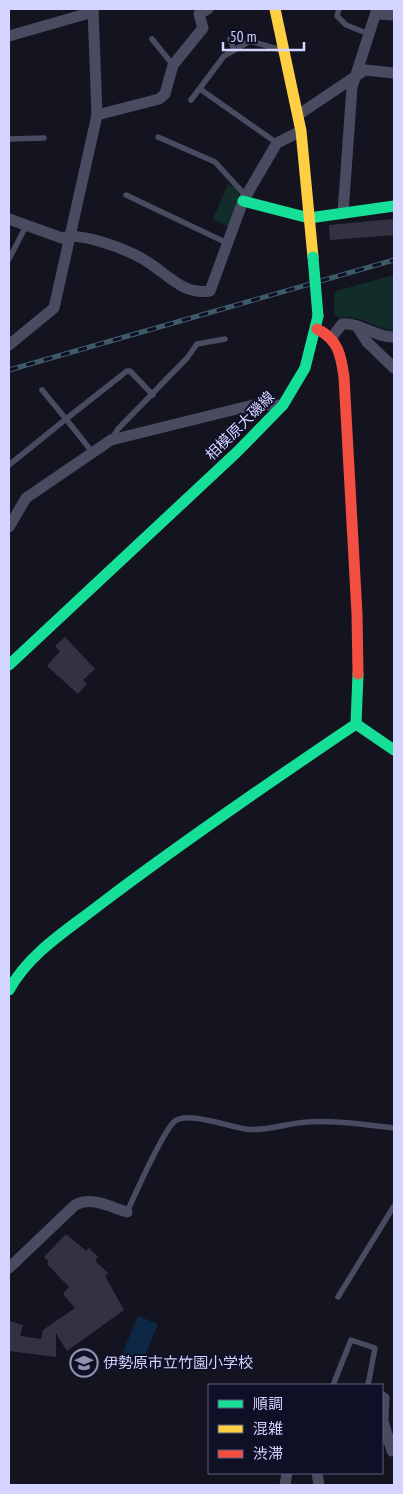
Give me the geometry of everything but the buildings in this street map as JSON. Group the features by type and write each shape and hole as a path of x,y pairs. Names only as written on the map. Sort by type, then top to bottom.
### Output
{"street":[{"path":"97,115 159,99 164,94 173,65 203,28 199,14 208,9"},
{"name":"相模原大磯線","path":"9,666 237,452 283,405 305,368 317,329 318,316 301,131 286,52 275,9"},
{"path":"9,36 93,10 97,115 54,308 9,344"},
{"path":"343,213 352,87 377,11 394,15"},
{"path":"298,115 347,84 356,75 365,70 394,73"},
{"path":"9,219 62,238 71,234 104,243 145,260 182,287 196,293 210,292 244,199 277,143 301,131"},
{"path":"244,199 309,218 394,206"},
{"path":"332,337 342,324 357,326 394,337"},
{"path":"357,326 368,342 394,368"},
{"path":"9,990 22,967 143,871 203,827 356,724 358,708 357,614 344,377 339,349 332,337 317,329"},
{"path":"9,527 26,498 111,440 252,404 283,405"},
{"path":"356,724 394,750"},
{"path":"9,1268 75,1205 83,1200 95,1201 127,1212"},
{"path":"383,1398 383,1421 392,1451 394,1451"}],"lane":[{"path":"339,9 337,16 346,25 370,34"},
{"path":"152,39 173,65"},
{"path":"230,39 234,50"},
{"path":"191,100 224,56 250,41 286,52"},
{"path":"200,89 277,143"},
{"path":"158,137 215,162 244,199"},
{"path":"9,139 44,138"},
{"path":"126,195 227,242"},
{"path":"9,259 26,226"},
{"path":"111,440 118,429 153,395 197,344 225,339"},
{"path":"9,465 127,371 130,371 153,395"},
{"path":"42,390 93,452"},
{"path":"127,1212 157,1149 173,1122 180,1118 194,1118 248,1130 305,1122 339,1121 394,1128"},
{"path":"338,1297 394,1206"},
{"path":"333,1384 350,1340 375,1348 368,1384"}],"green space":[{"path":"228,184 238,189 240,199 229,227 213,219"},
{"path":"394,275 394,331 360,319 339,318 334,314 334,296 336,291"}],"water":[{"path":"138,1316 158,1324 142,1362 122,1354"}],"railway":[{"path":"9,370 394,260"}],"traffic: fast":[{"path":"243,201 309,218 394,206"},
{"path":"313,257 318,316"},
{"path":"9,665 237,452 283,405 305,368 318,316"},
{"path":"9,990 28,964 64,932 196,834 356,724 358,674"},
{"path":"356,724 394,750"}],"traffic: slow":[{"path":"275,9 301,131 313,257"}],"traffic: jam":[{"path":"317,329 330,338 337,348 344,377 357,614 358,674"}],"place":[{"name":"伊勢原市立竹園小学校","path":"84,1363"}]}
